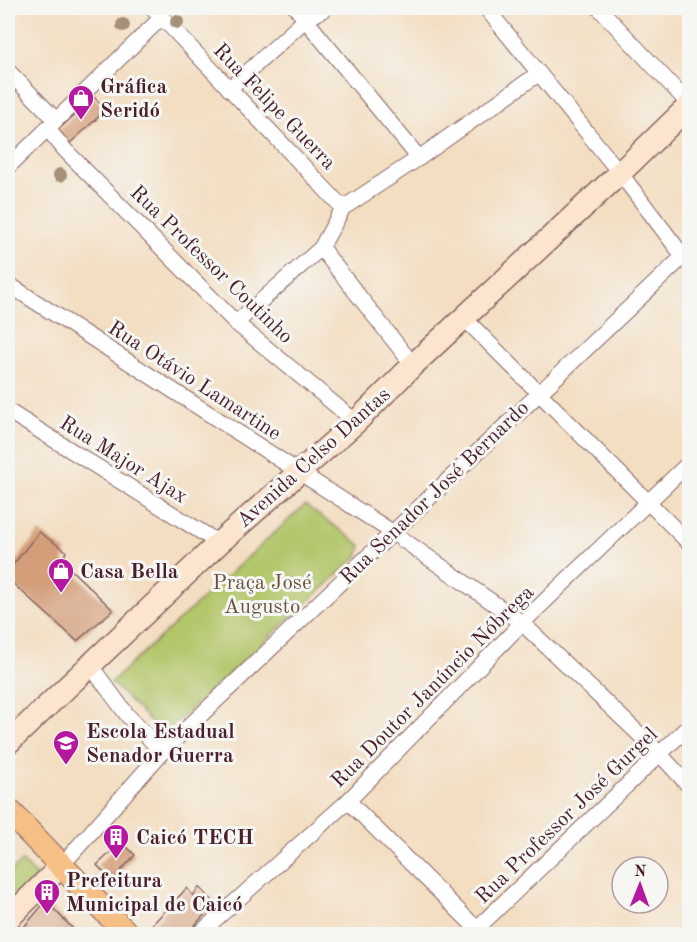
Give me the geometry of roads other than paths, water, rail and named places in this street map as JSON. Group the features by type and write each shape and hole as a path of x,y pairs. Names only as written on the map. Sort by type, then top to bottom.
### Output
{"main road":[{"name":"Avenida Celso Dantas","path":"8,743 219,543 356,422 413,365 690,105"},
{"path":"8,810 127,934"},
{"name":"Rua Senador José Bernardo","path":"8,919 62,866"}],"street":[{"path":"296,8 419,158"},
{"path":"229,89 305,20 326,8"},
{"path":"486,8 686,253"},
{"path":"599,8 690,105"},
{"path":"8,167 157,12"},
{"name":"Rua Felipe Guerra","path":"157,12 343,208"},
{"name":"Rua Professor Coutinho","path":"8,71 51,124 65,150 236,323 356,422"},
{"path":"236,323 321,248 343,208 419,158 538,74"},
{"path":"321,248 413,365"},
{"name":"Rua Senador José Bernardo","path":"62,866 162,752 686,253"},
{"name":"Rua Otávio Lamartine","path":"8,284 392,532 522,623 659,753 690,787"},
{"path":"464,318 690,544"},
{"name":"Rua Major Ajax","path":"8,411 219,543"},
{"name":"Rua Doutor Janúncio Nóbrega","path":"199,934 348,801 522,623 690,462"},
{"path":"90,665 128,716 162,752"},
{"name":"Rua Professor José Gurgel","path":"477,933 690,725"},
{"path":"348,801 477,933"}],"place":[{"name":"Gráfica Seridó","path":"81,121"},
{"name":"Casa Bella","path":"61,594"},
{"name":"Escola Estadual Senador Guerra","path":"66,766"},
{"name":"Caicó TECH","path":"116,860"},
{"name":"Prefeitura Municipal de Caicó","path":"47,915"}],"park label":[{"name":"Praça José Augusto","path":"262,594"}]}
